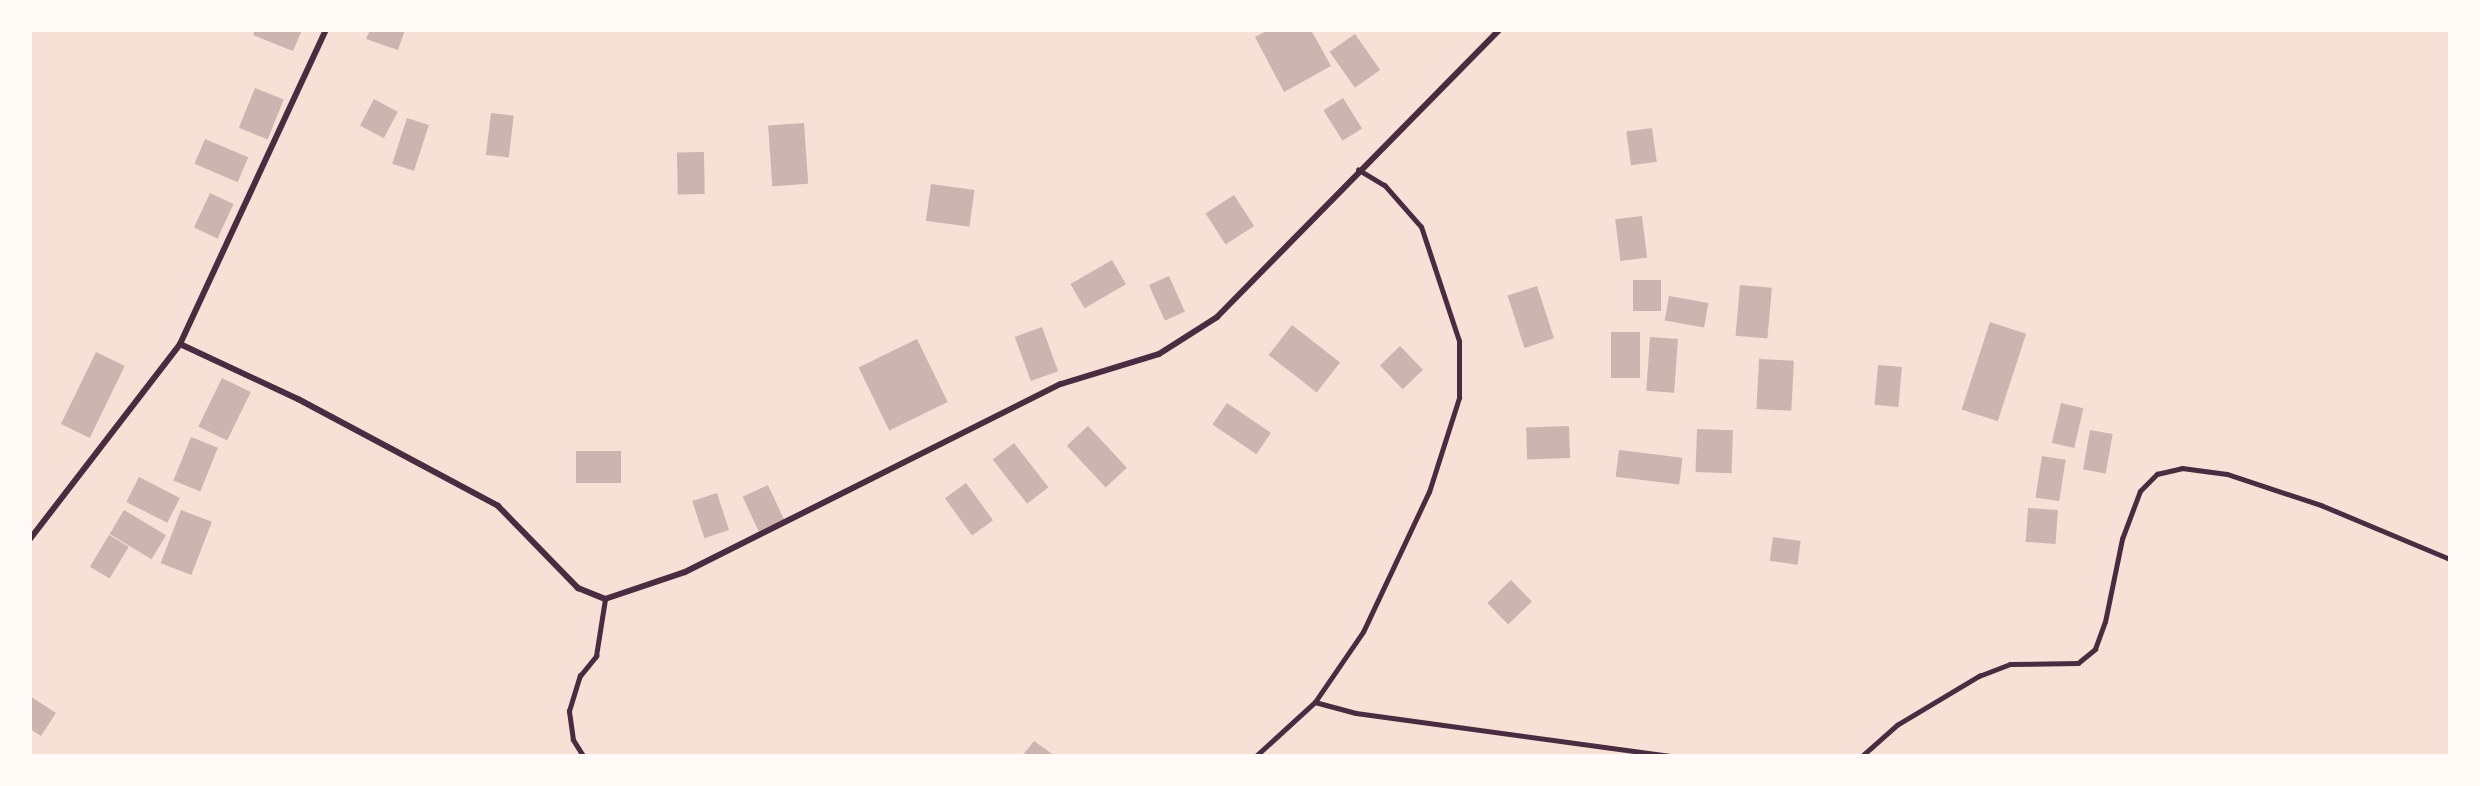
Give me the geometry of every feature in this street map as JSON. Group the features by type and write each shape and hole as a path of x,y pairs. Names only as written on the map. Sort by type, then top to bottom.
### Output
{"street":[{"path":"30,539 180,344 326,30"},
{"path":"180,344 297,399 498,506 578,588 605,599 685,572 1060,384 1160,354 1217,317 1358,170 1499,30"}],"lane":[{"path":"1256,756 1315,702 1363,632 1397,565 1429,492 1459,398 1458,341 1422,227 1385,186 1358,170"},
{"path":"1862,756 1897,725 1979,676 2010,664 2078,663 2095,649 2105,622 2122,539 2140,491 2157,474 2182,468 2227,474 2321,505 2450,559"},
{"path":"583,756 573,740 569,711 580,676 596,656 605,599"},
{"path":"1315,702 1356,713 1670,756"}],"building":[{"path":"255,30 302,30 293,51 253,35"},
{"path":"370,30 405,30 398,50 366,39"},
{"path":"1268,30 1311,30 1331,66 1284,92 1255,37"},
{"path":"1355,34 1380,70 1355,88 1330,52"},
{"path":"255,88 284,100 268,139 239,128"},
{"path":"1343,98 1362,129 1343,141 1323,110"},
{"path":"374,99 398,112 384,138 360,125"},
{"path":"491,113 514,116 509,157 486,155"},
{"path":"407,118 429,125 414,171 392,164"},
{"path":"804,123 808,184 772,186 768,126"},
{"path":"1652,128 1657,162 1631,165 1626,132"},
{"path":"205,139 248,157 238,182 194,164"},
{"path":"677,152 704,152 705,194 678,194"},
{"path":"931,184 975,190 969,227 926,221"},
{"path":"210,193 234,204 218,238 194,227"},
{"path":"1234,195 1254,226 1226,245 1205,214"},
{"path":"1642,216 1647,258 1620,261 1615,219"},
{"path":"1112,260 1126,284 1084,308 1070,284"},
{"path":"1169,276 1185,312 1165,321 1149,285"},
{"path":"1633,280 1661,280 1661,311 1633,311"},
{"path":"1740,285 1772,288 1767,339 1736,336"},
{"path":"1537,286 1554,338 1525,348 1508,296"},
{"path":"1669,296 1708,303 1704,328 1665,321"},
{"path":"1990,322 2026,334 1998,421 1962,409"},
{"path":"1292,325 1340,363 1317,392 1269,355"},
{"path":"1042,327 1058,371 1031,381 1015,337"},
{"path":"1611,332 1640,332 1640,378 1611,378"},
{"path":"1650,337 1678,339 1674,393 1646,391"},
{"path":"917,339 948,402 889,430 859,367"},
{"path":"1400,346 1423,370 1403,389 1380,365"},
{"path":"96,352 125,366 90,438 61,424"},
{"path":"1759,359 1794,361 1791,411 1756,409"},
{"path":"1878,365 1902,367 1898,407 1875,405"},
{"path":"222,378 251,392 227,441 198,427"},
{"path":"1227,403 1271,433 1256,454 1212,425"},
{"path":"2061,403 2083,408 2074,448 2052,443"},
{"path":"1088,426 1127,468 1106,487 1067,446"},
{"path":"1569,426 1570,458 1527,459 1526,428"},
{"path":"1697,429 1733,430 1731,473 1695,472"},
{"path":"2090,430 2113,434 2106,473 2083,469"},
{"path":"191,437 218,448 200,491 173,481"},
{"path":"1014,443 1048,487 1027,504 993,460"},
{"path":"1619,450 1683,458 1679,485 1616,477"},
{"path":"576,451 621,451 621,483 576,483"},
{"path":"2042,456 2066,460 2059,501 2035,497"},
{"path":"139,477 180,498 167,523 126,502"},
{"path":"966,483 993,520 972,535 945,498"},
{"path":"768,485 784,519 759,531 743,497"},
{"path":"717,493 729,530 704,538 692,501"},
{"path":"2028,508 2058,510 2056,544 2026,542"},
{"path":"124,510 166,535 152,559 110,534"},
{"path":"181,510 212,522 191,575 161,563"},
{"path":"109,535 129,547 110,579 90,567"},
{"path":"1773,537 1801,541 1797,565 1770,561"},
{"path":"1511,580 1532,602 1508,625 1487,603"},
{"path":"30,696 56,713 41,736 30,729"},
{"path":"1034,741 1055,756 1022,756"}]}
